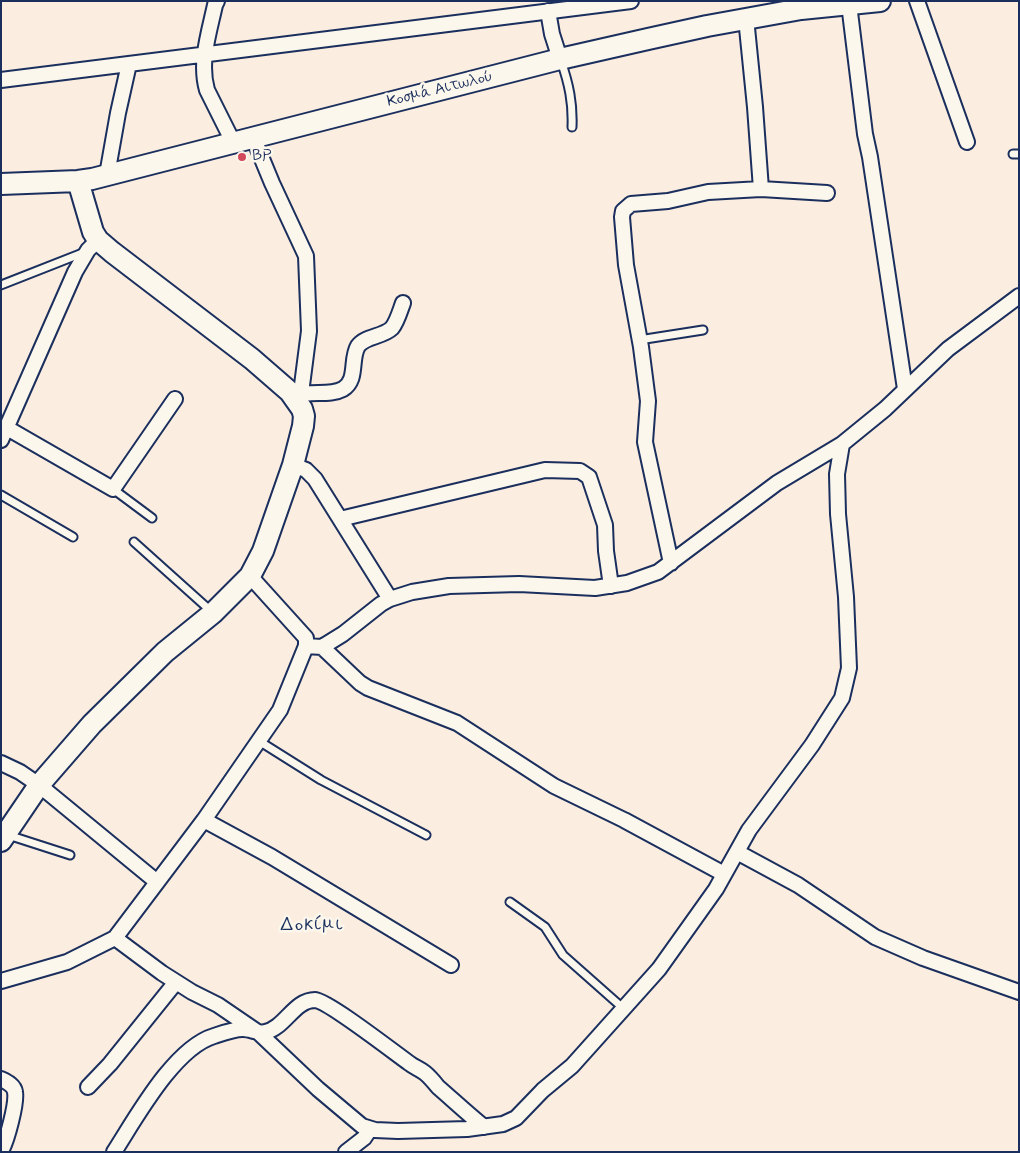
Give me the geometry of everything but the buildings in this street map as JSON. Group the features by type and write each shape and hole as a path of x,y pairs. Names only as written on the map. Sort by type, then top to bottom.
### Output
{"main road":[{"name":"Κοσμά Αιτωλού","path":"1,184 78,181 560,59 746,18 801,9 880,1"},
{"path":"3,838 39,785 92,724 165,652 213,613 250,576 263,551 293,465 304,418 297,395 122,261 93,245 90,222 78,181"}],"street":[{"path":"217,1 204,55 204,82 233,142"},
{"path":"1,80 548,11 572,5 631,1"},
{"path":"917,1 967,142"},
{"path":"849,4 865,134 870,156 905,389"},
{"path":"548,11 552,34 560,59"},
{"path":"746,18 761,189"},
{"path":"107,174 116,121 129,64"},
{"path":"253,137 306,256 309,331 297,395 328,392 345,388 351,381 357,348 363,342 392,328 403,303"},
{"path":"671,563 645,442 648,401 640,340 626,265 623,211 631,204 668,201 708,192 761,189 827,193"},
{"path":"93,245 74,272 4,434 113,489 175,399"},
{"path":"306,646 322,647 390,599 412,592 458,586 519,584 595,588 644,578 671,563 777,483 842,444 885,409 948,349 1019,296"},
{"path":"115,938 176,982 218,1005 259,1033 362,1126 370,1129 398,1131 484,1127 502,1124 516,1118 543,1090 572,1066 659,969 716,889 749,830 830,718 842,698 846,686 848,668 848,627 838,514 837,474 842,444"},
{"path":"293,465 306,470 313,477 390,599"},
{"path":"340,519 545,470 580,471 589,477 605,525 611,586"},
{"path":"1,981 67,962 115,938 204,820 280,710 306,646 306,638 250,576"},
{"path":"322,647 360,683 368,688 457,723 554,786 624,820 724,874"},
{"path":"1,763 20,772 39,785 157,882"},
{"path":"204,820 272,856 451,965"},
{"path":"737,852 798,885 883,941 923,958 1019,992"},
{"path":"88,1087 110,1064 176,982"},
{"path":"114,1152 150,1098 183,1055 197,1044 212,1037 242,1029 259,1033 267,1032 279,1025 304,1003 314,1000 323,1002 426,1074 463,1110 484,1127"},
{"path":"1,1079 13,1087 16,1096 5,1144 1,1151"},
{"path":"346,1152 364,1138 370,1129"}],"lane":[{"path":"560,59 573,108 572,127"},
{"path":"1,284 93,245"},
{"path":"640,340 703,330"},
{"path":"113,489 152,518"},
{"path":"1,496 73,537"},
{"path":"134,542 213,613"},
{"path":"259,742 321,780 426,835"},
{"path":"3,838 70,855"},
{"path":"510,902 545,927 563,955 624,1009"}],"place":[{"name":"BP","path":"242,157"}],"district":[{"name":"Δοκίμι","path":"312,926"}]}
